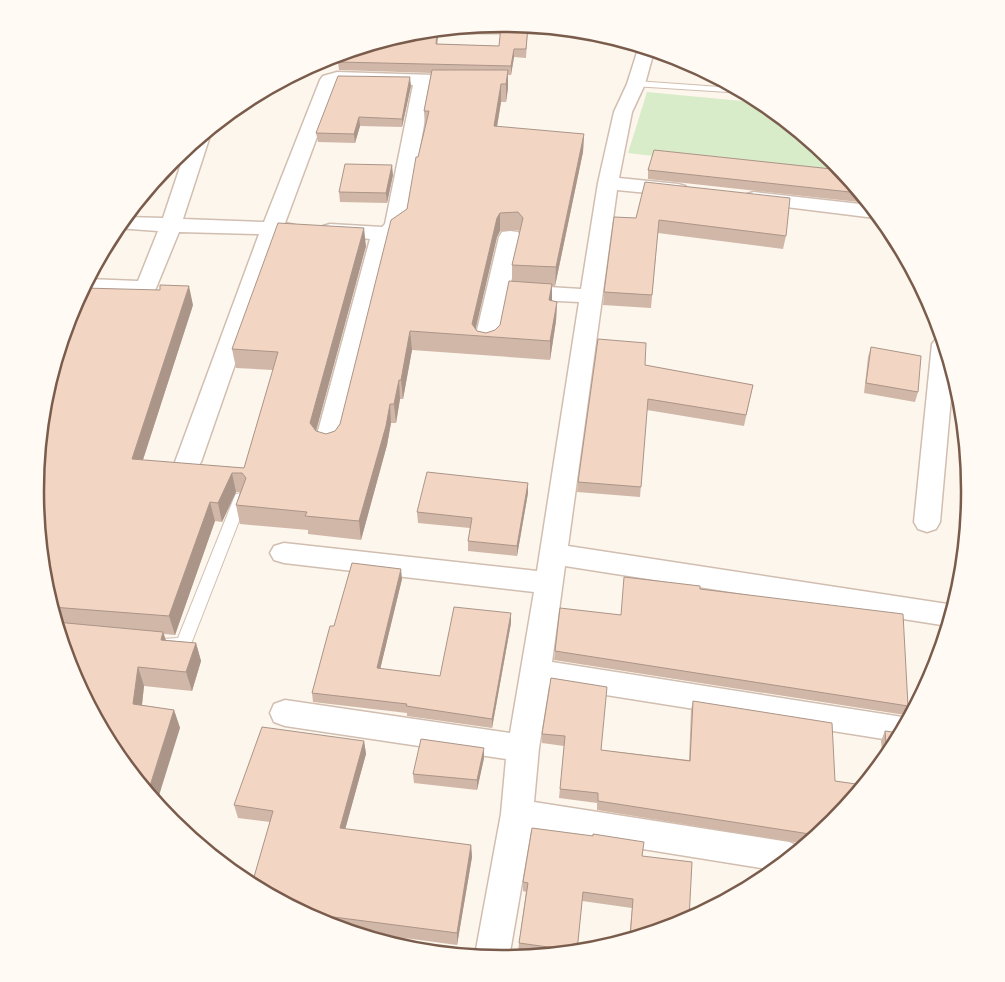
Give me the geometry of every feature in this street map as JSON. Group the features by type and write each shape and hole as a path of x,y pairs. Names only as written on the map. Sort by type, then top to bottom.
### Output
{"street":[{"path":"493,950 517,814 523,748 536,672 608,183 622,112 636,84 644,55"},
{"path":"188,462 272,228 329,80 337,77 488,81"},
{"path":"130,223 382,233 393,230 423,80"},
{"path":"92,286 146,288 171,225 195,151"},
{"path":"608,183 696,192"},
{"path":"734,196 865,211"},
{"path":"328,442 382,233"},
{"path":"486,343 500,291 510,237"},
{"path":"500,291 590,296"},
{"path":"927,522 942,362"},
{"path":"284,553 549,583"},
{"path":"553,554 944,614"},
{"path":"536,672 895,728"},
{"path":"285,713 523,748"},
{"path":"517,814 781,856"}],"lane":[{"path":"636,84 724,90"},
{"path":"155,642 183,644 240,498"}],"green space":[{"path":"647,92 743,101 782,127 805,146 837,178 628,153"}],"building":[{"path":"500,32 527,33 526,49 514,49 511,66 341,62 384,48 436,37 436,44 499,46"},
{"path":"432,70 508,70 506,84 501,84 494,126 584,134 556,267 512,265 523,218 518,212 500,213 497,218 472,324 477,331 486,333 495,330 500,325 509,281 552,284 549,300 557,302 550,341 410,331 401,380 399,380 394,404 390,404 386,426 359,521 305,516 307,512 236,505 246,478 242,473 232,473 218,503 210,502 169,616 59,608 48,551 45,521 45,461 48,431 60,372 68,344 91,288 160,290 160,285 189,286 132,459 244,468 278,352 232,349 278,223 364,228 310,423 316,431 326,434 335,431 340,424 391,220 407,209 416,157 418,157 429,111 424,111"},
{"path":"338,76 410,77 402,119 359,117 354,134 316,133"},
{"path":"654,150 829,169 849,192 648,170"},
{"path":"345,164 392,165 386,193 339,192"},
{"path":"645,182 790,198 786,236 659,220 652,295 604,292 614,217 636,218"},
{"path":"598,339 646,343 645,365 753,385 746,415 648,399 641,487 578,482"},
{"path":"871,347 921,356 918,392 866,383"},
{"path":"427,472 528,483 517,546 468,541 472,518 417,512"},
{"path":"352,563 401,569 377,668 440,676 454,607 511,613 492,719 406,706 407,704 312,693 330,626 334,626"},
{"path":"624,577 700,586 700,589 903,614 908,705 555,651 560,608 621,615"},
{"path":"64,623 163,632 161,640 196,643 186,672 138,667 133,704 174,710 151,784 121,746 105,720 79,666"},
{"path":"551,678 607,687 601,750 690,761 693,701 832,723 835,781 855,784 807,834 598,801 598,793 560,789 565,736 542,734"},
{"path":"262,727 364,741 340,828 471,845 457,933 332,917 273,888 254,876 273,811 234,805"},
{"path":"885,731 893,732 886,743"},
{"path":"421,739 484,748 477,780 413,774"},
{"path":"532,828 593,836 593,834 644,842 642,856 692,862 690,909 631,931 633,899 583,892 578,943 562,946 550,947 519,943 528,883 523,882"}]}
